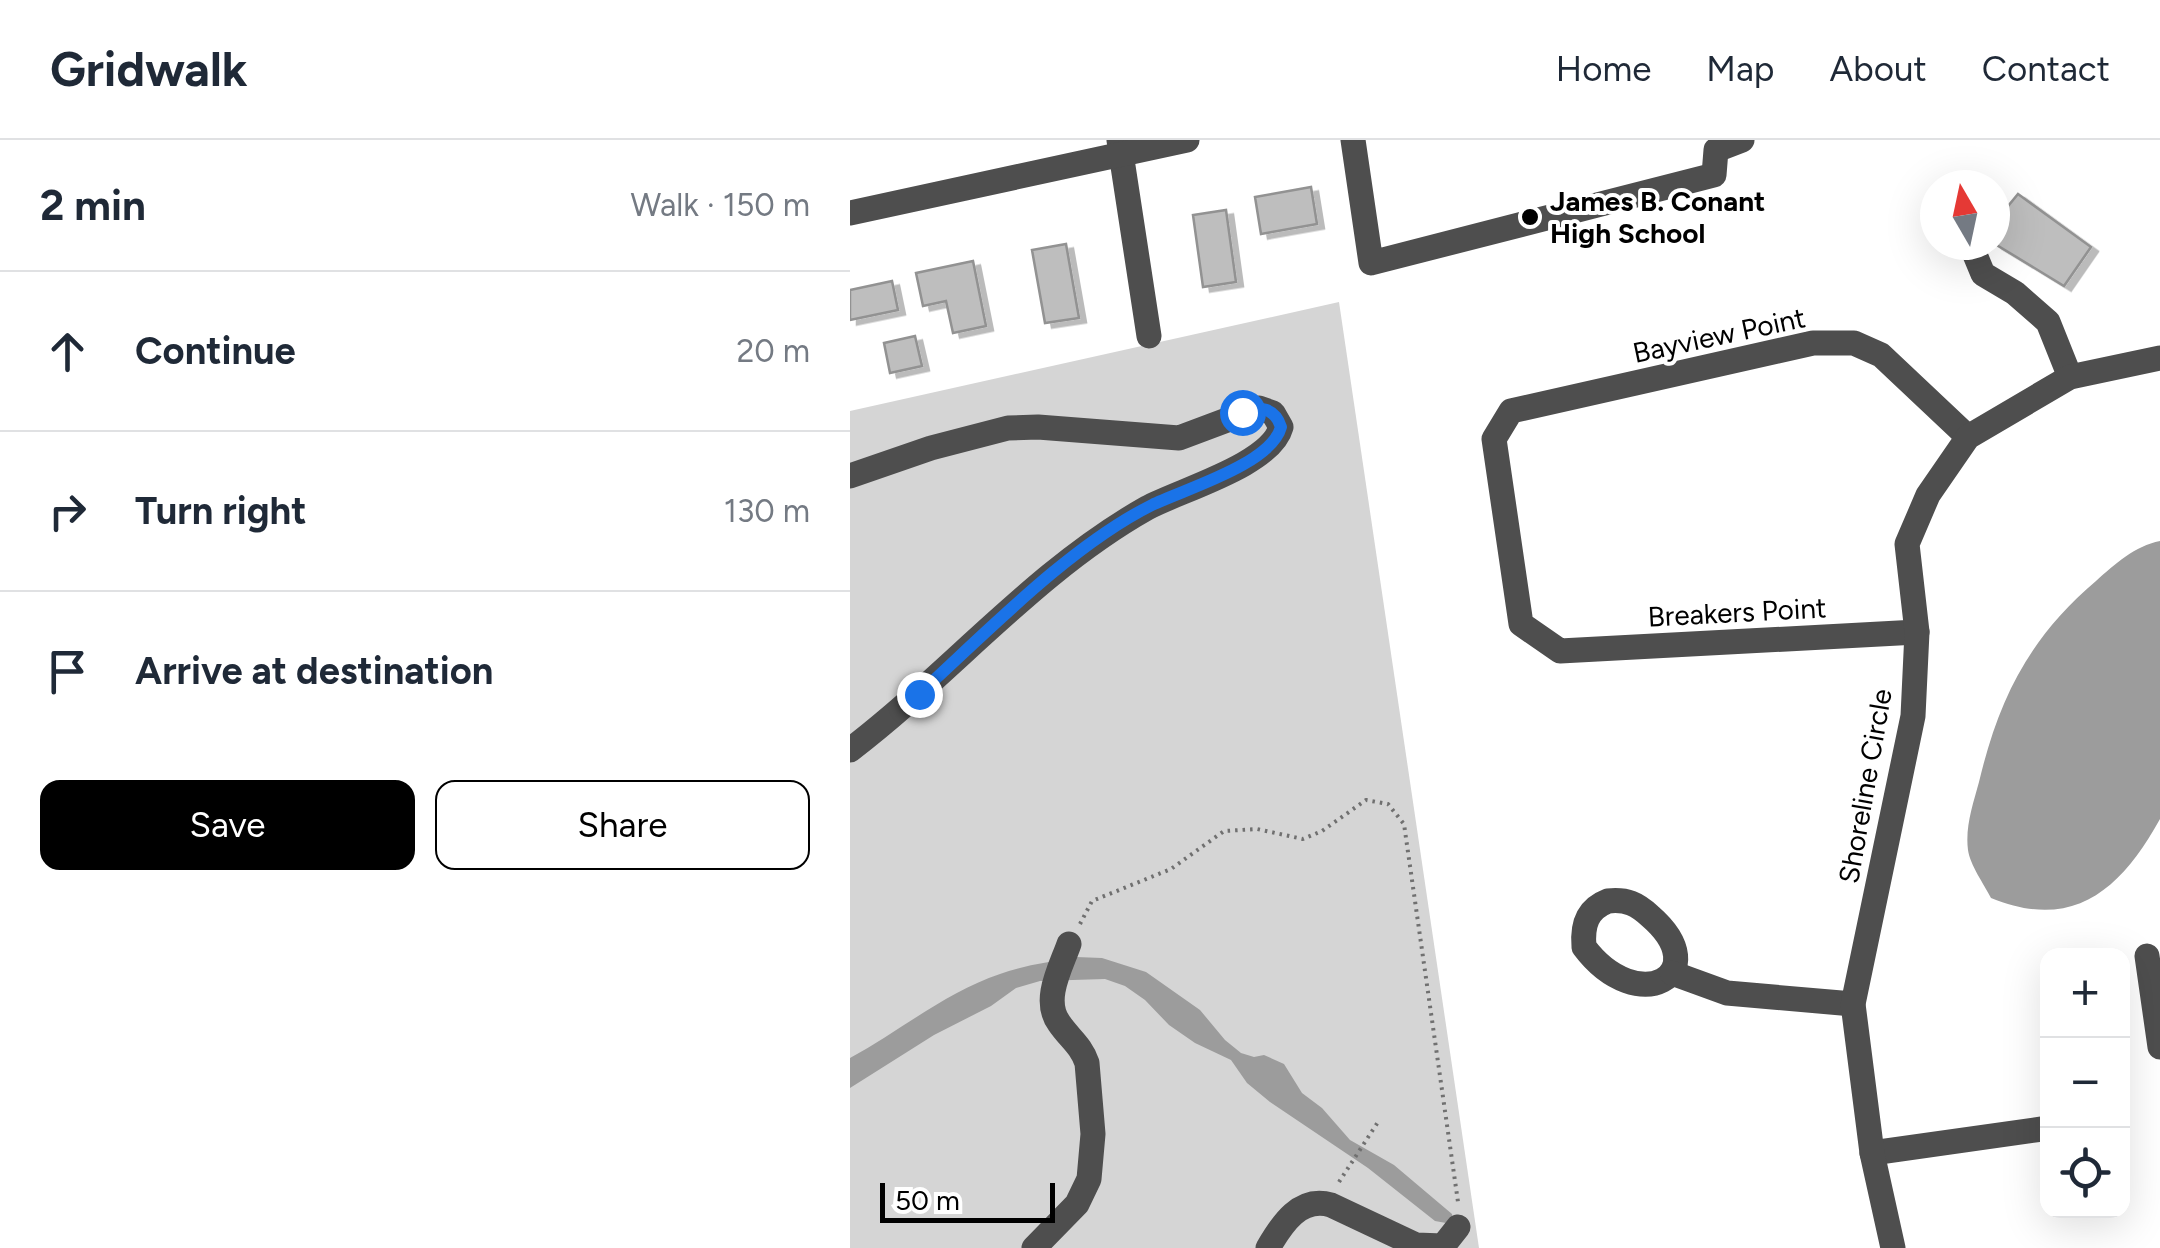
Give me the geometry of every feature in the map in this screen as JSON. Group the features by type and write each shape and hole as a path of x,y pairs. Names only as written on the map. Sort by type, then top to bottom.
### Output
{"street":[{"path":"850,212 1120,147 1186,140"},
{"path":"1353,140 1371,263 1714,175 1716,150 1742,140"},
{"path":"1120,147 1149,336"},
{"path":"1978,260 1984,274 2015,293 2048,322 2070,377"},
{"name":"Bayview Point","path":"1560,651 1521,624 1494,439 1511,411 1814,344 1854,343 1881,355 1968,437"},
{"name":"Shoreline Circle","path":"1892,1248 1872,1154 1853,1004 1913,716 1917,632 1907,544 1928,495 1968,437 2070,377 2160,358"},
{"path":"850,476 1008,428 1179,438 1259,408 1277,416 1281,427 1277,438 1243,464 1151,506 1066,564 894,717 850,750"},
{"name":"Breakers Point","path":"1560,651 1917,632"},
{"path":"1034,1248 1083,1196 1093,1161 1088,1063 1082,1048 1059,1023 1053,1009 1052,994 1069,944"},
{"path":"2148,956 2160,1047"},
{"path":"1672,973 1727,993 1853,1004"},
{"path":"1872,1154 2040,1129"},
{"path":"1268,1248 1292,1215 1300,1208 1318,1203 1331,1205 1416,1245 1443,1246 1459,1220"}],"path":[{"path":"1069,944 1092,901 1171,869 1224,831 1257,829 1303,838 1322,831 1366,800 1388,804 1404,824 1459,1220"},
{"path":"1345,1173 1378,1122"}],"shaded area":[{"path":"1339,302 1479,1248 850,1248 850,411"},
{"path":"2160,541 2160,819 2129,866 2092,898 2047,910 1991,898 1974,868 1967,841 1987,752 2007,697 2035,647 2073,603 2126,557"},
{"path":"1076,957 1102,958 1146,972 1200,1010 1241,1053 1264,1055 1284,1064 1302,1093 1322,1108 1350,1140 1394,1165 1452,1214 1453,1220 1435,1221 1368,1168 1270,1102 1247,1083 1231,1060 1195,1043 1169,1025 1145,1000 1125,986 1105,979 1040,981 1016,988 850,1088 850,1058 942,1001 1009,971"}],"building":[{"path":"1311,187 1317,224 1261,234 1255,197"},
{"path":"2018,194 2091,247 2064,286 2010,253 2010,204"},
{"path":"1226,210 1236,282 1203,287 1193,215"},
{"path":"1066,244 1079,318 1045,323 1032,250"},
{"path":"973,261 986,326 953,333 946,301 923,306 916,273"},
{"path":"892,281 898,310 850,320 850,290"},
{"path":"915,336 922,366 890,373 884,343"}],"place":[{"name":"James B. Conant High School","path":"1530,217"}],"route":[{"path":"919,694 1036,588 1116,528 1151,506 1230,471 1277,438 1281,427 1277,416 1259,408 1242,412"}]}
